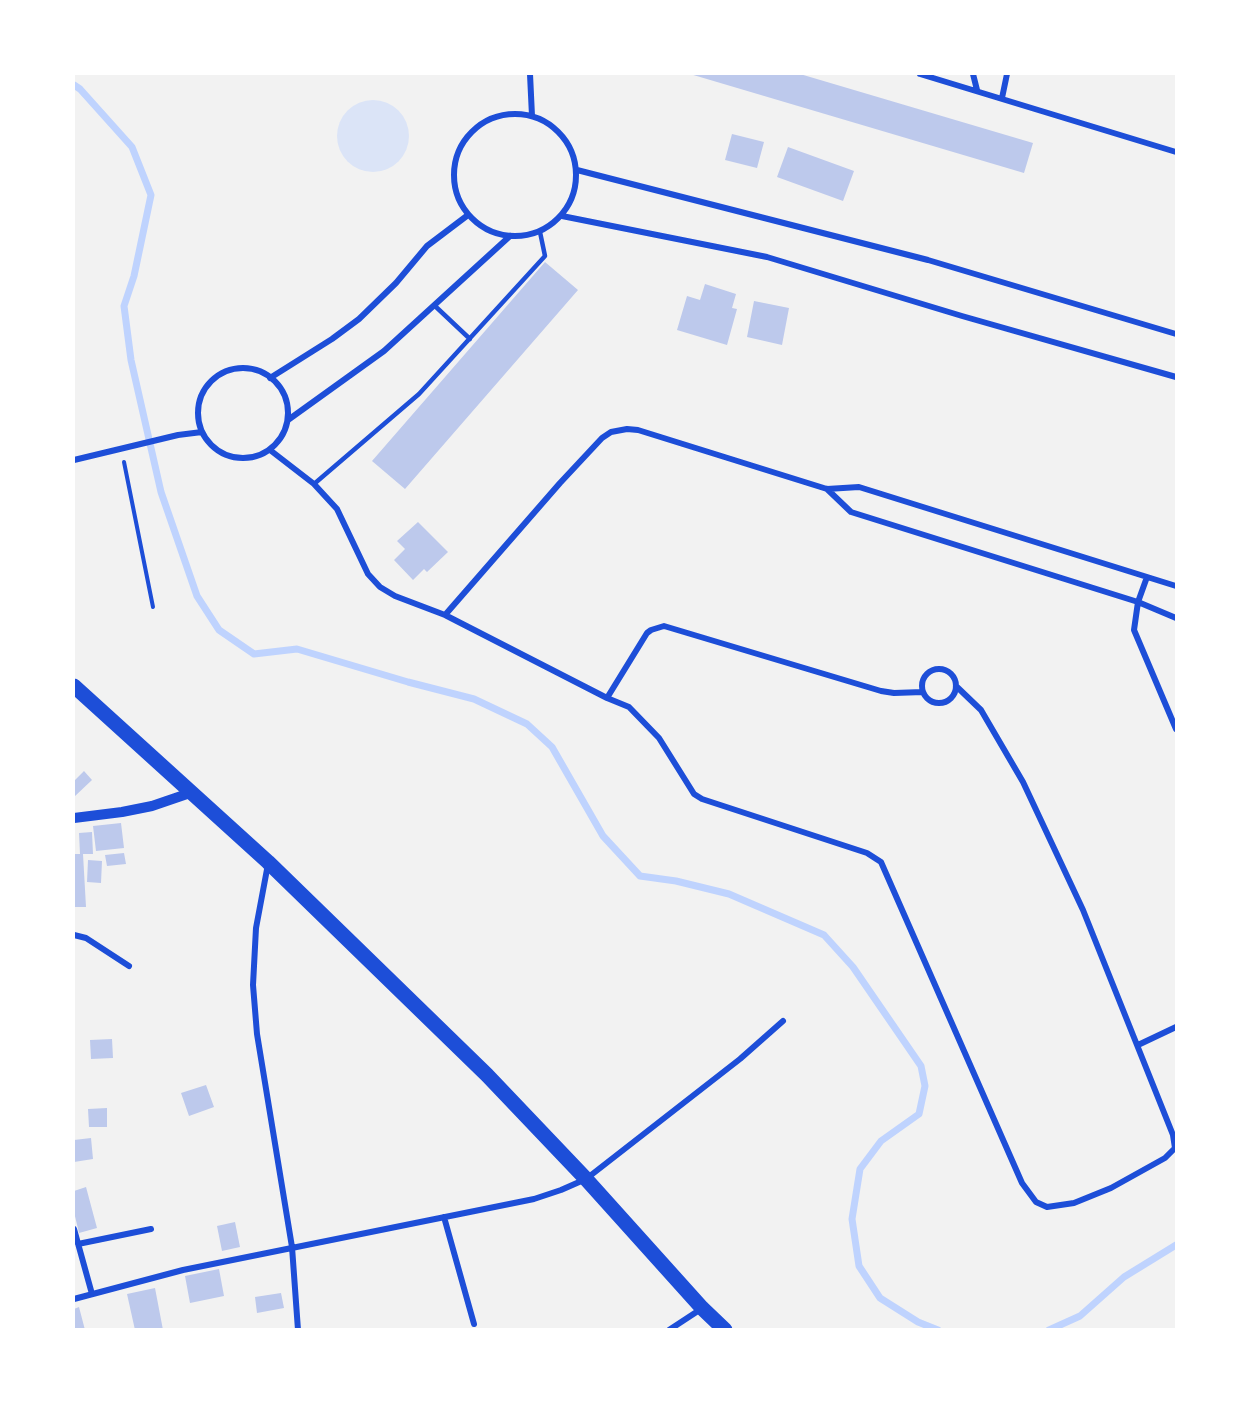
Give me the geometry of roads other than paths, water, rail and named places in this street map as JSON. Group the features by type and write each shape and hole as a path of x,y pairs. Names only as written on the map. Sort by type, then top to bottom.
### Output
{"main road":[{"path":"74,686 268,862 487,1075 586,1179 702,1308 725,1329"}],"street":[{"path":"530,74 532,116"},
{"path":"920,74 1176,152"},
{"path":"973,74 977,90"},
{"path":"1002,98 1007,74"},
{"path":"519,113 532,116 549,123 563,136 573,152 577,170 573,194 562,216 552,225 540,231 525,236 494,233 468,215 461,204 453,179 457,153 471,131 493,117 519,113"},
{"path":"577,170 928,260 1176,334"},
{"path":"270,378 359,319 396,283 427,246 468,215"},
{"path":"562,216 767,257 1176,377"},
{"path":"288,420 384,351 510,236"},
{"path":"239,368 250,369 270,378 285,396 288,420 282,436 270,450 255,457 240,458 224,454 211,445 198,422 199,400 210,381 239,368"},
{"path":"445,615 560,483 610,432 627,429 638,430 827,489 859,487 1176,586"},
{"path":"74,460 178,435 202,432"},
{"path":"270,450 314,484 337,509 373,581 396,596 445,615 629,707 658,738 694,794 702,799 867,853 881,862 1022,1184 1036,1202 1047,1207 1074,1203 1120,1183 1165,1158 1175,1148 1173,1135 1083,910 1023,782 981,710 956,686 955,681 947,672 936,670 930,672 923,681 923,692 931,701 942,703 952,697 956,686"},
{"path":"827,489 851,512 1138,602 1176,618"},
{"path":"1147,577 1138,602 1134,624 1135,636 1176,729"},
{"path":"607,698 647,633 664,626 881,691 903,694 923,692"},
{"path":"74,818 122,813 190,793"},
{"path":"268,862 256,928 253,985 257,1035 292,1247 298,1329"},
{"path":"74,935 86,939 129,966"},
{"path":"74,1299 183,1270 534,1199 561,1190 586,1179 740,1059 783,1021"},
{"path":"1138,1045 1176,1026"},
{"path":"444,1217 474,1323"},
{"path":"74,1229 92,1294"},
{"path":"78,1244 151,1229"},
{"path":"669,1329 702,1308"}],"lane":[{"path":"314,484 419,394 545,256 540,231"},
{"path":"435,306 470,339"}],"waterway":[{"path":"74,85 132,147 151,195 134,276 124,306 131,360 161,492 197,596 219,630 254,654 297,649 474,699 527,724 552,747 603,836 640,876 676,881 729,894 824,935 853,967 921,1066 925,1086 919,1114 881,1141 860,1169 852,1219 859,1266 880,1298 918,1322 938,1330"},
{"path":"1049,1330 1080,1316 1124,1277 1176,1245"}]}
